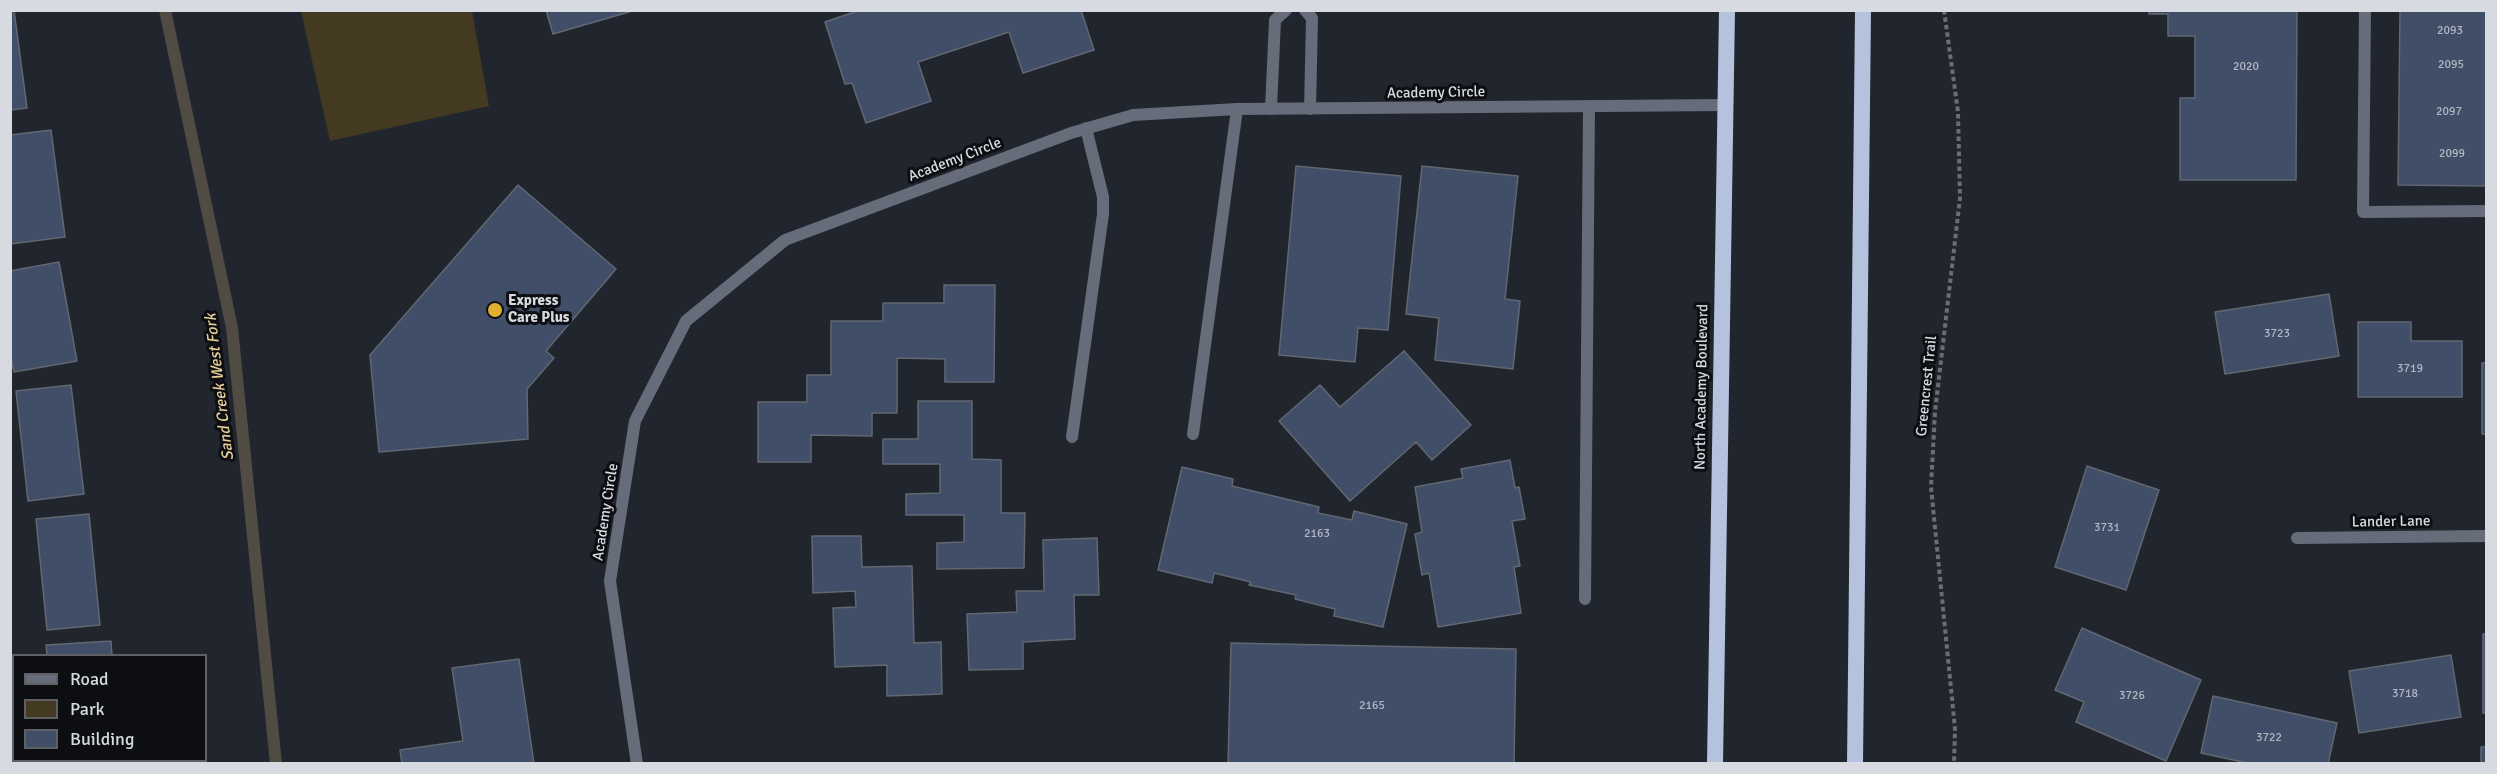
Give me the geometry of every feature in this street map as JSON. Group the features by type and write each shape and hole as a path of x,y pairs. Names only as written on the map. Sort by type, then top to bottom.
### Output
{"highway":[{"name":"North Academy Boulevard","path":"1715,764 1727,10"},
{"path":"1855,764 1863,10"}],"street":[{"path":"1271,109 1275,20 1286,10"},
{"path":"1305,10 1312,18 1310,109"},
{"path":"2365,10 2363,212 2487,211"},
{"name":"Academy Circle","path":"637,764 610,581 635,421 686,321 784,240 1086,128 1133,115 1237,109 1724,105"},
{"path":"1585,600 1589,106"},
{"path":"1193,434 1237,109"},
{"path":"1072,437 1103,214 1103,196 1086,128"},
{"name":"Lander Lane","path":"2297,538 2487,536"}],"path":[{"name":"Greencrest Trail","path":"1944,10 1958,112 1960,198 1935,412 1931,487 1955,729 1954,764"}],"green space":[{"path":"301,11 472,11 489,106 330,141"}],"building":[{"path":"10,10 14,10 27,108 10,110"},
{"path":"546,10 636,10 553,34"},
{"path":"860,10 1081,10 1094,50 1023,73 1009,32 918,62 931,101 866,123 852,83 845,84 825,22"},
{"path":"2149,10 2297,10 2296,180 2180,180 2180,98 2195,98 2195,36 2168,36 2168,14 2149,14"},
{"path":"2400,10 2486,10 2486,186 2398,185"},
{"path":"51,130 65,237 10,244 10,135"},
{"path":"1296,166 1401,176 1388,330 1358,328 1355,362 1279,355"},
{"path":"1422,166 1518,176 1505,299 1520,301 1513,369 1435,360 1439,318 1406,314"},
{"name":"Express Care Plus","path":"518,185 616,269 546,351 554,358 527,389 528,439 379,452 370,355"},
{"path":"59,262 77,361 14,372 10,352 10,271"},
{"path":"944,285 995,285 994,382 945,382 945,359 897,358 897,413 872,413 872,436 811,435 811,462 758,462 758,402 807,402 807,375 831,375 831,321 883,321 883,303 944,303"},
{"path":"2329,294 2339,356 2225,374 2215,312"},
{"path":"2358,322 2411,322 2411,341 2462,341 2462,397 2358,397"},
{"path":"1404,351 1471,425 1432,460 1416,442 1350,501 1279,421 1320,385 1340,407"},
{"path":"2482,363 2486,363 2486,434 2482,434"},
{"path":"71,385 84,494 28,501 16,391"},
{"path":"918,401 972,401 972,459 1001,460 1001,513 1025,513 1024,568 937,569 937,543 964,542 964,515 906,515 906,494 940,493 940,464 883,464 883,439 918,439"},
{"path":"1510,460 1515,488 1519,487 1525,519 1512,521 1520,566 1514,567 1521,613 1438,627 1429,573 1422,575 1415,534 1422,532 1415,487 1463,478 1461,469"},
{"path":"2087,466 2159,490 2126,590 2055,567"},
{"path":"1182,467 1233,479 1232,486 1319,507 1318,513 1352,520 1354,511 1407,524 1383,627 1334,616 1335,609 1295,599 1296,595 1249,585 1251,582 1214,573 1212,583 1158,570"},
{"path":"89,514 100,625 47,630 36,519"},
{"path":"812,536 861,536 862,567 912,566 914,643 941,642 942,694 887,696 887,665 835,667 833,608 856,607 855,591 813,593"},
{"path":"1097,538 1099,595 1074,595 1075,639 1023,642 1023,669 969,670 967,614 1017,612 1016,591 1044,591 1043,540"},
{"path":"2082,628 2201,680 2166,761 2076,722 2084,702 2055,690"},
{"path":"2483,634 2486,634 2486,713 2483,713"},
{"path":"111,641 112,654 47,654 46,645"},
{"path":"1231,643 1516,649 1514,764 1228,764"},
{"path":"2451,655 2461,717 2359,733 2349,671"},
{"path":"519,659 534,764 402,764 400,750 463,741 452,668"},
{"path":"2213,696 2337,723 2328,764 2252,764 2201,753"},
{"path":"2481,747 2486,747 2486,764 2481,764"}],"waterway":[{"name":"Sand Creek West Fork","path":"165,10 232,328 276,764"}],"place":[{"name":"Express Care Plus","path":"495,310"}]}
